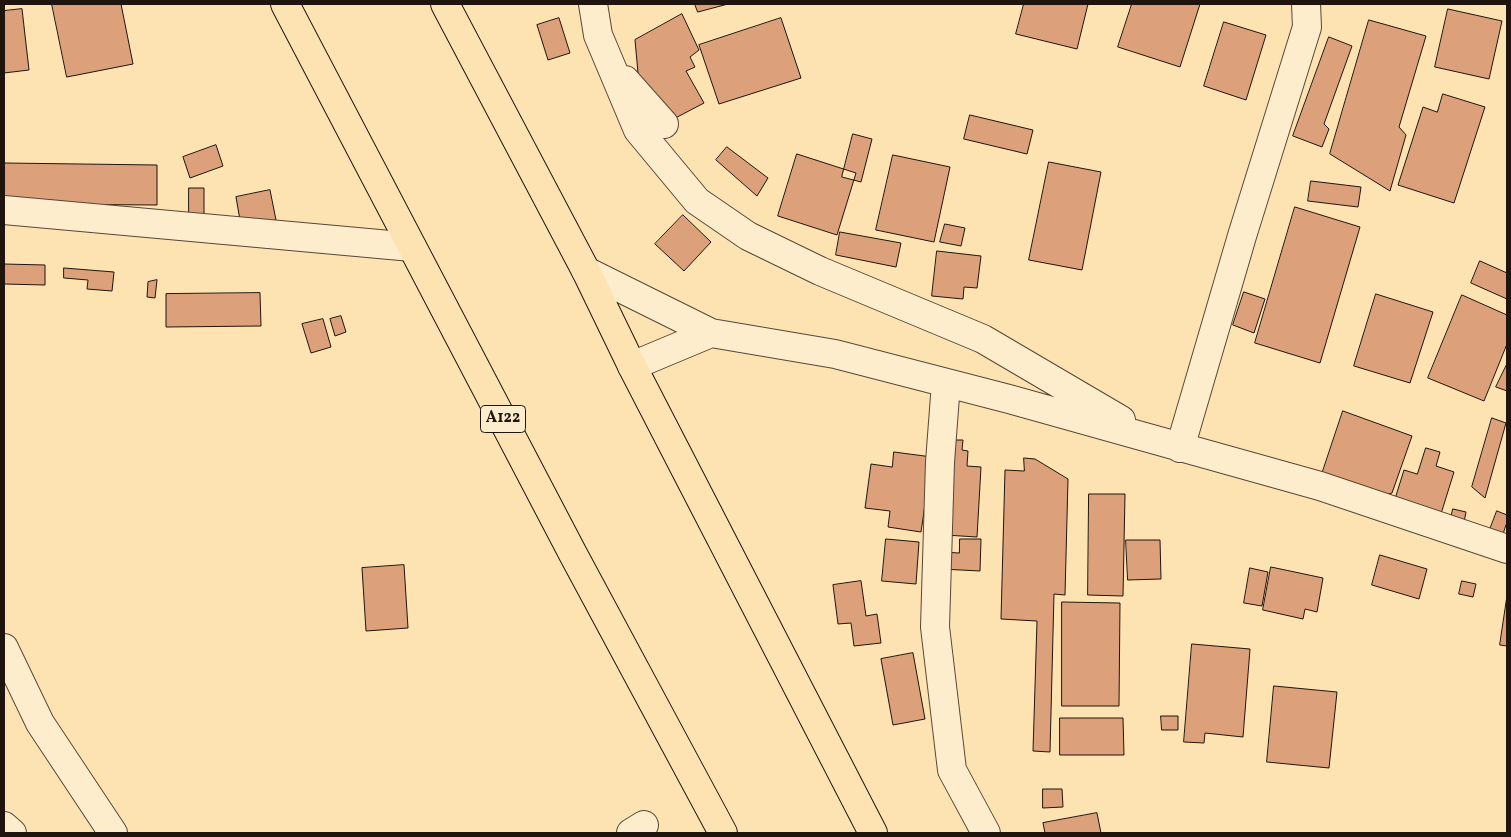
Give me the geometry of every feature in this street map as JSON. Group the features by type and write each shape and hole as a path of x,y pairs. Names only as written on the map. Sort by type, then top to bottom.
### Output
{"highway":[{"name":"A122","path":"285,4 722,833"},
{"path":"445,4 586,271 632,366 873,833"}],"street":[{"path":"585,4 638,130 697,200 741,231 820,271 983,339 1154,440"},
{"path":"593,4 598,35 610,64 664,124"},
{"path":"1180,448 1306,16 1326,4"},
{"path":"4,210 412,247"},
{"path":"586,271 711,333 834,354 946,383 1320,486 1507,550"},
{"path":"632,366 711,333"},
{"path":"946,383 940,462 934,627 952,770 986,833"},
{"path":"4,648 40,723 114,833"},
{"path":"4,826 12,833"}],"building":[{"path":"52,4 121,4 133,64 67,77"},
{"path":"695,4 728,4 698,12"},
{"path":"1024,4 1088,4 1077,49 1016,34"},
{"path":"1132,4 1200,4 1180,67 1118,47"},
{"path":"22,9 29,70 4,73 4,11"},
{"path":"1448,9 1502,21 1489,79 1435,67"},
{"path":"682,14 699,50 690,57 695,67 686,71 704,103 664,124 638,73 635,40"},
{"path":"559,18 570,53 548,60 537,25"},
{"path":"781,18 801,78 719,104 699,45"},
{"path":"1369,20 1426,36 1399,127 1406,135 1390,191 1330,154"},
{"path":"1224,22 1266,35 1246,100 1204,86"},
{"path":"1329,37 1352,46 1324,124 1329,129 1322,147 1293,136"},
{"path":"1443,94 1485,107 1454,203 1398,185 1423,107 1437,112"},
{"path":"970,115 1033,130 1027,154 964,139"},
{"path":"853,134 872,139 861,182 842,177"},
{"path":"216,145 223,166 190,178 183,157"},
{"path":"727,147 768,178 757,196 716,160"},
{"path":"797,154 856,173 837,235 778,216"},
{"path":"893,155 950,167 934,242 876,230"},
{"path":"1049,162 1101,172 1082,270 1029,260"},
{"path":"4,163 157,165 157,205 4,204"},
{"path":"1311,181 1361,187 1358,207 1308,201"},
{"path":"189,188 204,188 204,218 189,218"},
{"path":"270,190 276,220 241,226 236,197"},
{"path":"1295,207 1360,227 1320,363 1255,343"},
{"path":"683,215 711,242 684,271 655,244"},
{"path":"945,224 965,228 961,246 940,242"},
{"path":"840,232 901,243 896,267 836,255"},
{"path":"937,251 981,256 977,288 964,287 963,299 932,296"},
{"path":"1480,261 1507,273 1507,299 1471,283"},
{"path":"4,264 45,265 45,285 4,284"},
{"path":"64,268 114,272 112,291 87,289 88,280 64,278"},
{"path":"157,280 155,298 147,297 148,282"},
{"path":"1244,292 1265,299 1254,333 1233,325"},
{"path":"260,293 261,326 166,327 166,294"},
{"path":"1376,294 1433,312 1410,383 1354,366"},
{"path":"1462,295 1507,315 1507,344 1484,401 1428,378"},
{"path":"341,316 346,332 335,336 330,319"},
{"path":"323,319 331,347 311,353 302,324"},
{"path":"1507,364 1507,391 1496,387"},
{"path":"1343,411 1412,436 1392,493 1372,499 1320,480"},
{"path":"1492,418 1506,423 1485,498 1472,487"},
{"path":"950,440 963,440 962,450 968,451 967,466 981,467 977,537 945,535"},
{"path":"1426,448 1440,452 1436,466 1454,472 1440,517 1394,502 1404,470 1417,474"},
{"path":"894,452 932,457 921,532 888,527 890,511 865,508 871,464 892,467"},
{"path":"1024,458 1035,459 1068,479 1065,595 1054,594 1050,752 1033,751 1037,621 1001,619 1005,470 1024,471"},
{"path":"1089,494 1125,494 1123,596 1088,595"},
{"path":"1453,509 1466,512 1463,527 1450,524"},
{"path":"1497,511 1507,515 1507,522 1502,537 1489,532"},
{"path":"886,539 919,542 916,584 882,581"},
{"path":"960,539 981,539 980,571 941,569 941,552 959,553"},
{"path":"1126,540 1160,540 1161,579 1128,580"},
{"path":"1380,555 1427,569 1419,599 1372,585"},
{"path":"404,565 408,628 366,631 362,568"},
{"path":"1271,567 1323,578 1317,612 1305,609 1303,619 1263,610"},
{"path":"1250,568 1268,572 1262,606 1244,603"},
{"path":"861,581 866,616 877,614 881,643 854,646 851,623 838,624 833,585"},
{"path":"1462,581 1476,584 1473,597 1459,594"},
{"path":"1507,596 1507,646 1500,645"},
{"path":"1062,602 1120,603 1119,706 1062,706"},
{"path":"1192,644 1250,649 1243,737 1205,733 1204,743 1184,742"},
{"path":"913,653 925,719 893,725 881,659"},
{"path":"1274,686 1337,692 1329,768 1267,762"},
{"path":"1161,716 1178,716 1178,730 1162,730"},
{"path":"1060,718 1123,718 1124,755 1060,755"},
{"path":"1043,789 1062,789 1063,807 1043,808"},
{"path":"1097,813 1101,833 1045,833 1043,823"}]}
